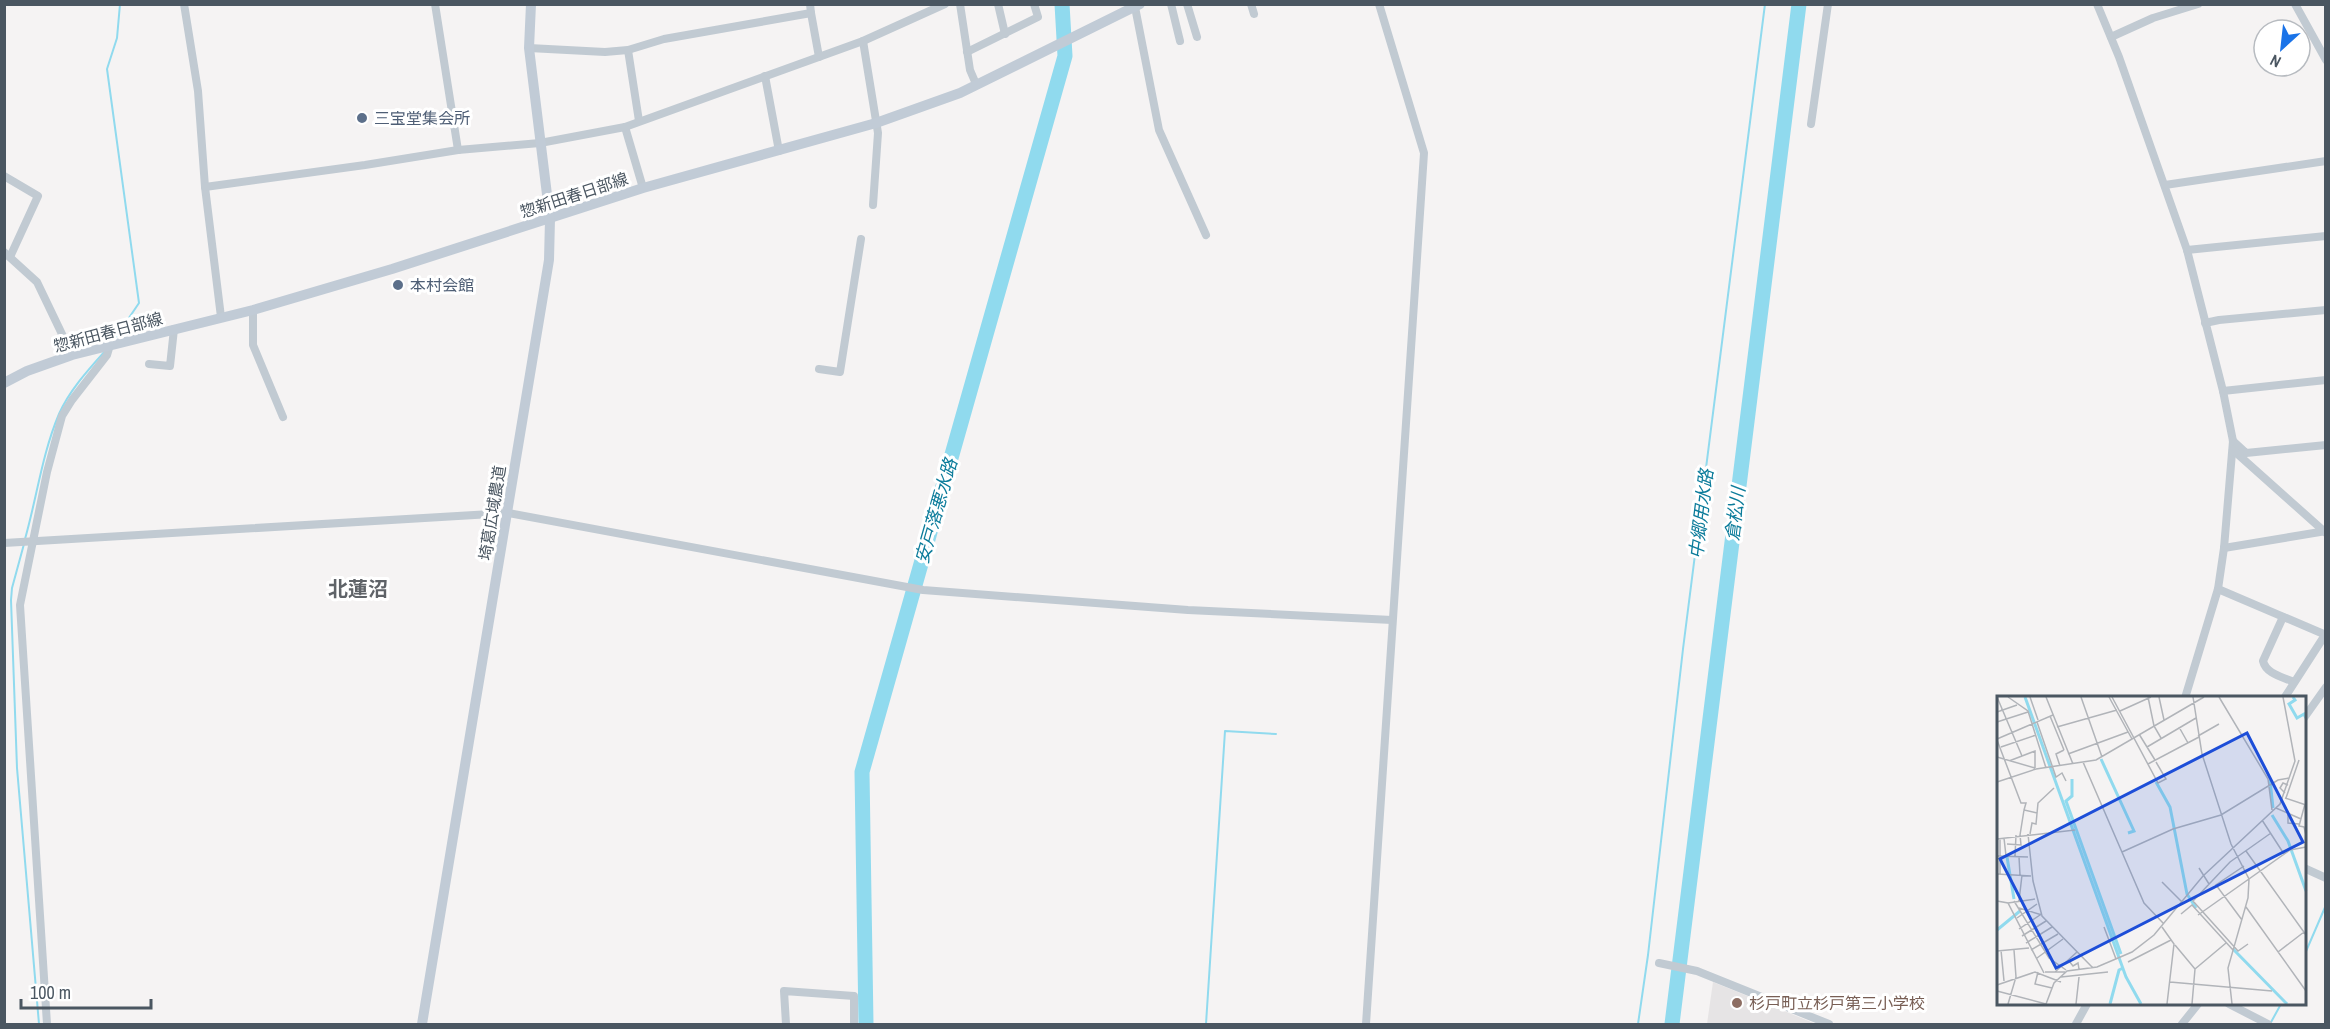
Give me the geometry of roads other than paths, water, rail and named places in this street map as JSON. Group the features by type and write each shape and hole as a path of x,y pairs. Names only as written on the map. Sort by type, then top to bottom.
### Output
{"main road":[{"name":"埼葛広域農道","path":"422,1024 549,260 550,219 529,48 531,4"},
{"name":"惣新田春日部線","path":"4,383 27,371 72,355 253,310 392,269 643,188 876,123 960,93 1138,5"}],"street":[{"path":"184,4 198,91 205,187 221,317"},
{"path":"435,4 458,150"},
{"path":"205,187 458,150 540,143 626,127 863,41 945,4"},
{"path":"960,4 970,70 976,84"},
{"path":"998,4 1005,34"},
{"path":"967,52 1038,17 1034,4"},
{"path":"1171,4 1180,41"},
{"path":"1187,4 1197,37"},
{"path":"1251,4 1254,14"},
{"path":"1366,1024 1424,153 1379,4"},
{"path":"1811,124 1828,4"},
{"path":"2097,4 2111,37 2187,250 2223,391 2233,446 2218,590 2186,696"},
{"path":"2111,37 2153,18 2199,4"},
{"path":"2295,4 2325,60"},
{"path":"1138,5 1160,130 1206,235"},
{"path":"529,48 605,52 628,50 663,39 811,9 819,57"},
{"path":"863,41 878,134 873,205"},
{"path":"628,50 639,121"},
{"path":"765,76 779,151"},
{"path":"626,127 643,188"},
{"path":"2165,185 2325,161"},
{"path":"4,176 38,196 7,254 37,282 72,355"},
{"path":"2187,250 2325,236"},
{"path":"819,369 840,372 861,239"},
{"path":"253,310 253,345 283,417"},
{"path":"2205,323 2325,310"},
{"path":"148,364 170,366 174,329"},
{"path":"47,1024 20,605 47,472 62,416 107,355 106,346"},
{"path":"2223,391 2325,380"},
{"path":"2233,446 2246,453 2325,445"},
{"path":"2233,446 2325,532"},
{"path":"4,543 508,513 923,590 1188,610 1392,620"},
{"path":"2224,548 2325,532"},
{"path":"2218,590 2325,635 2286,696"},
{"path":"2283,617 2263,661 2268,670 2294,682"},
{"path":"2306,715 2325,687"},
{"path":"2306,869 2325,878"},
{"path":"1659,963 1696,971 1829,1024"},
{"path":"786,1024 784,991 854,996 854,1024"},
{"path":"2076,1024 2086,1005"},
{"path":"2182,1024 2197,1005"},
{"path":"2231,1005 2268,1024"}],"waterway":[{"path":"114,340 139,303 107,69 117,38 120,4"},
{"name":"安戸落悪水路","path":"866,1024 862,772 1065,56 1062,4"},
{"name":"中郷用水路","path":"1638,1024 1765,4"},
{"name":"倉松川","path":"1672,1024 1799,4"},
{"path":"25,539 44,460 59,414 73,389 105,351"},
{"path":"24,544 11,600 17,768 39,1024"},
{"path":"1206,1024 1225,731 1276,734"},
{"path":"2306,951 2326,905"},
{"path":"2270,1024 2280,1005"}],"place":[{"name":"三宝堂集会所","path":"362,118"},
{"name":"本村会館","path":"398,285"},
{"name":"杉戸町立杉戸第三小学校","path":"1737,1003"}],"district":[{"name":"北蓮沼","path":"358,588"}]}
